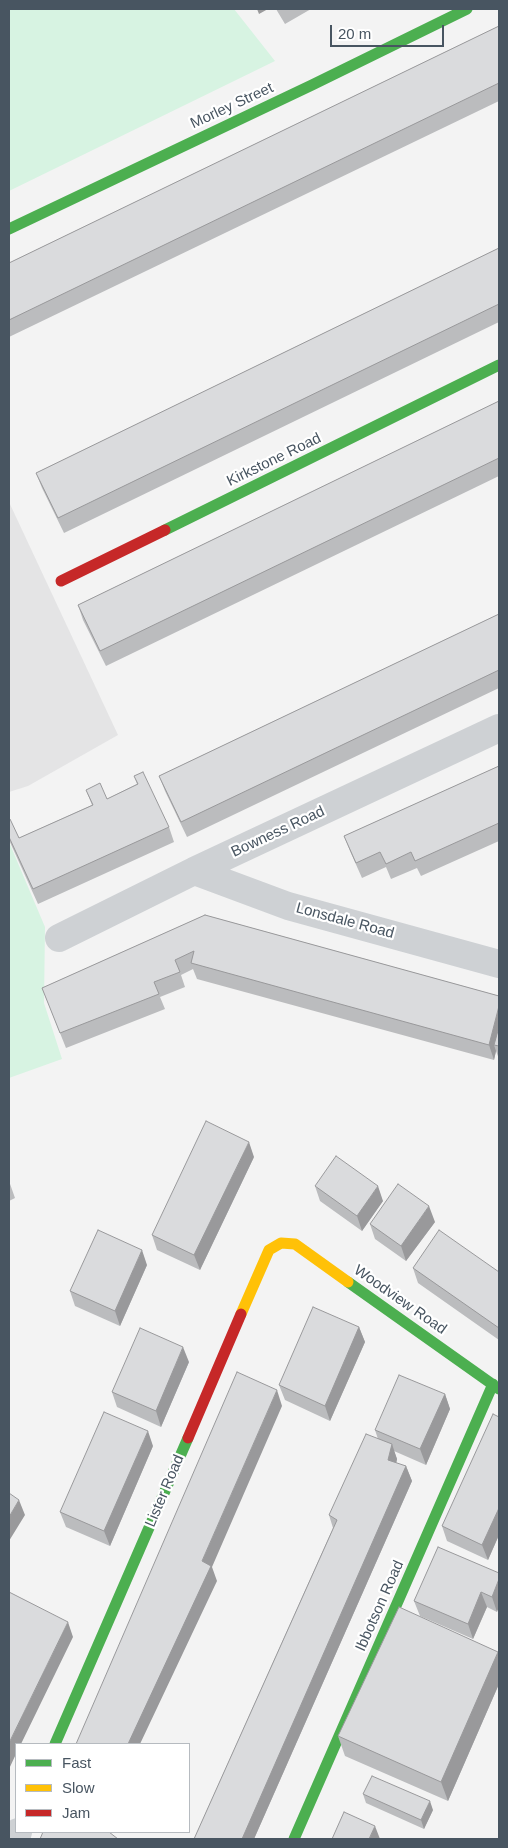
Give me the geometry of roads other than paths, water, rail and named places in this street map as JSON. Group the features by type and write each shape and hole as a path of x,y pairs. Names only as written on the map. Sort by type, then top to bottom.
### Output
{"street":[{"name":"Morley Street","path":"9,229 467,9"},
{"name":"Kirkstone Road","path":"61,581 499,365"},
{"name":"Bowness Road","path":"59,938 194,871 499,728"},
{"name":"Lonsdale Road","path":"194,871 288,906 499,964"},
{"name":"Woodview Road","path":"281,1242 295,1244 496,1386"},
{"name":"Lister Road","path":"55,1743 269,1250 281,1242"},
{"name":"Ibbotson Road","path":"294,1839 496,1386"}]}
